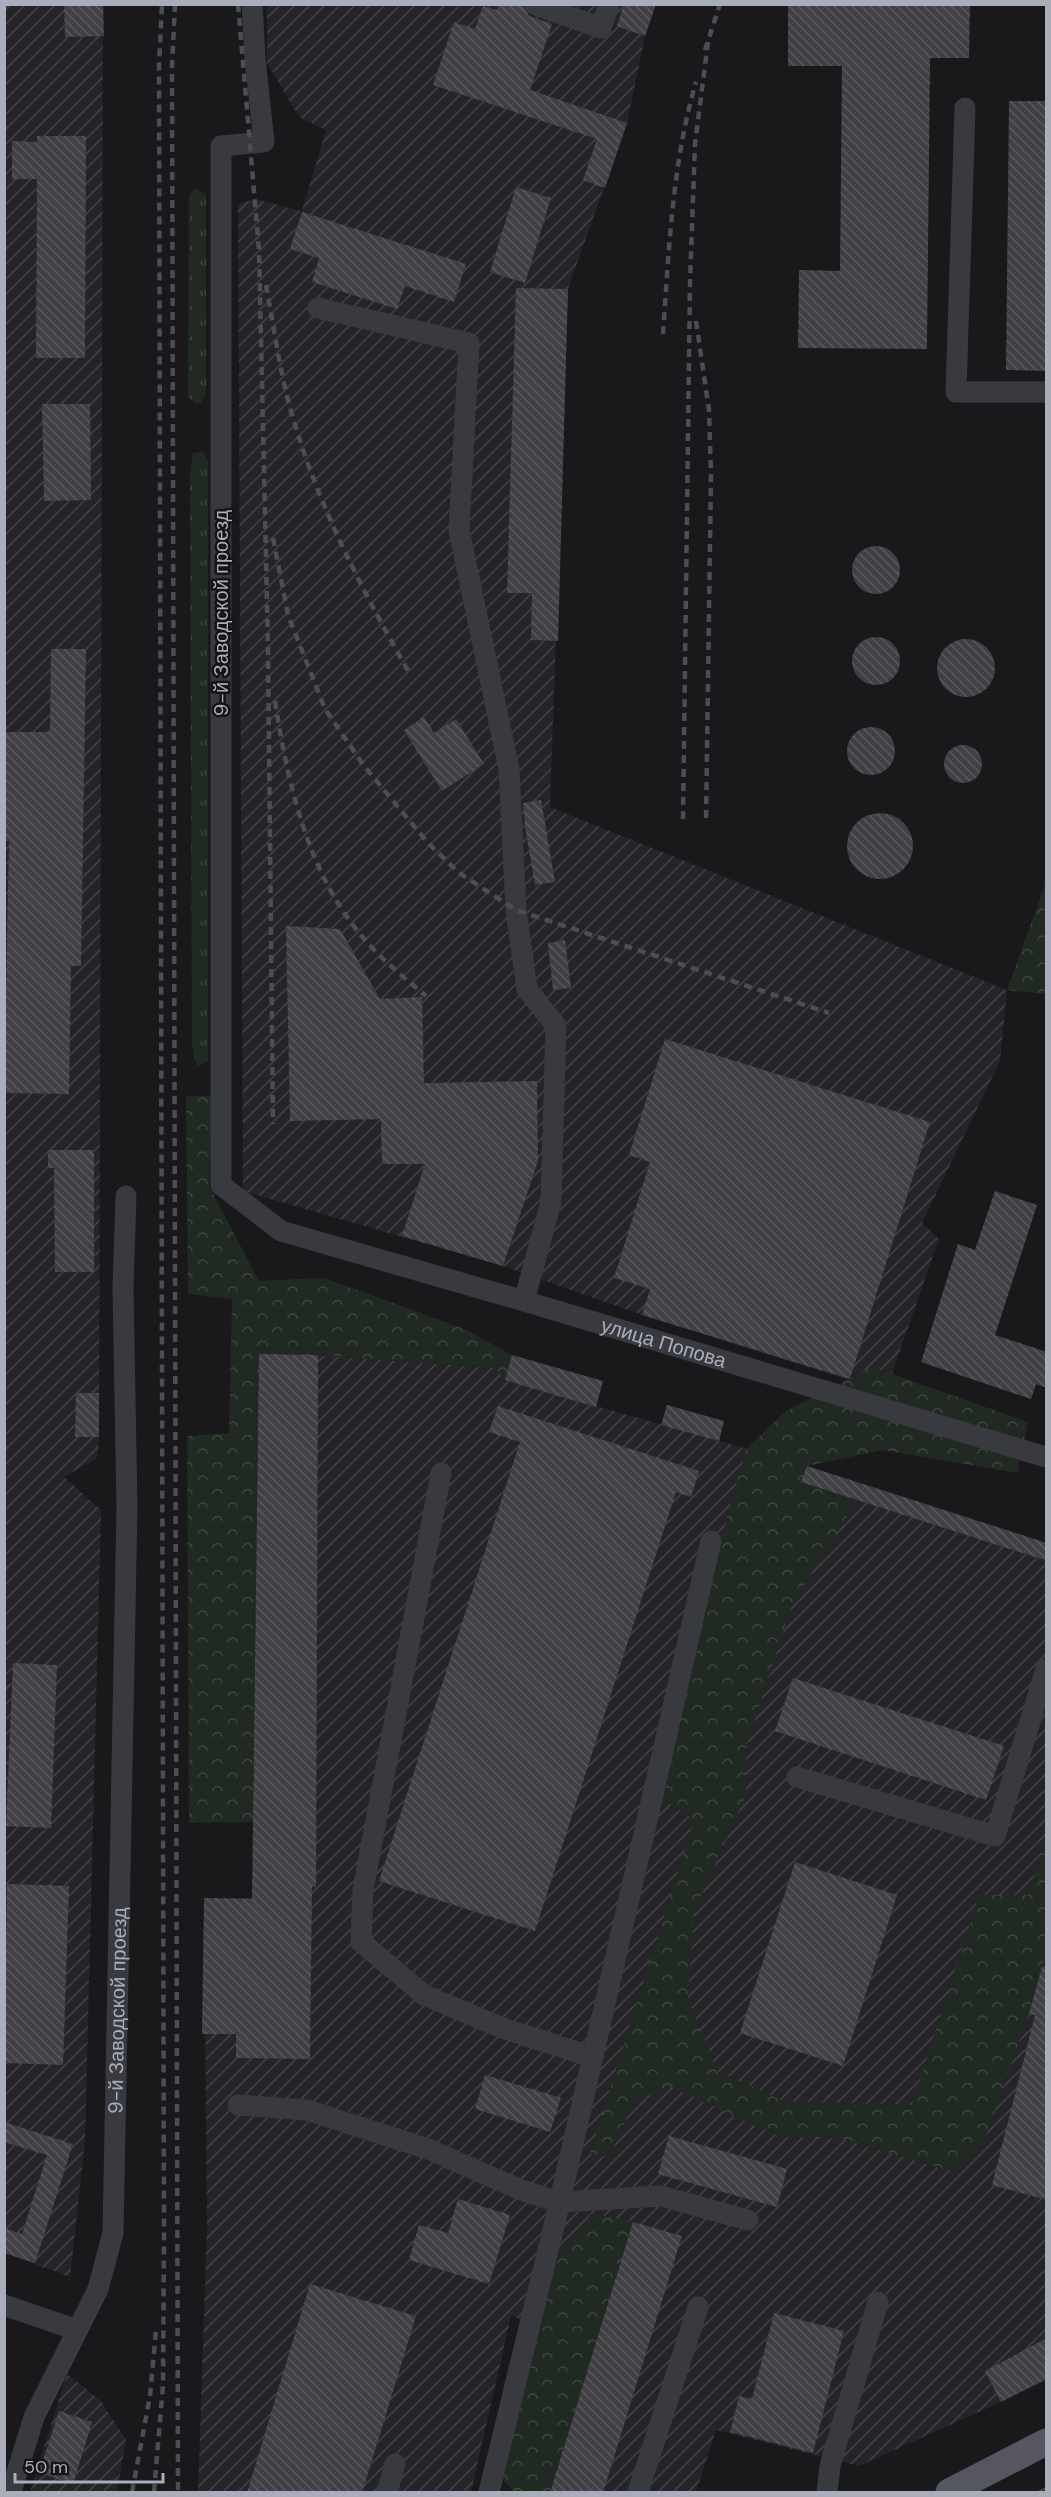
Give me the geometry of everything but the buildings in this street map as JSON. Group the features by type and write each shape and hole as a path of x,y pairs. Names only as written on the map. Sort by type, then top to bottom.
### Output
{"main road":[{"path":"949,2493 1047,2442"}],"street":[{"name":"9-й Заводской проезд","path":"252,4 264,142 221,146 221,1185 281,1231"},
{"path":"534,4 601,28 609,4"},
{"path":"965,108 956,392 1047,392"},
{"path":"318,308 469,343 459,530 508,769 516,910 527,989 556,1026 551,1202 524,1301"},
{"name":"9-й Заводской проезд","path":"11,2493 34,2416 98,2289 113,2233 127,1507 123,1288 126,1196"},
{"name":"улица Попова","path":"281,1231 1047,1457"},
{"path":"441,1473 363,1890 361,1942 424,1995 505,2029 593,2057"},
{"path":"489,2493 560,2202 711,1541"},
{"path":"797,1777 995,1836 1047,1669"},
{"path":"238,2106 307,2110 428,2149 521,2190 560,2202 661,2196 748,2220"},
{"path":"827,2493 827,2478 878,2302"},
{"path":"4,2305 77,2330"},
{"path":"638,2493 698,2307"},
{"path":"387,2493 395,2464"}],"shaded area":[{"path":"103,4 99,1437 97,1458 64,1477 101,1510 85,2140 70,2277 5,2253 4,5"},
{"path":"267,5 656,5 645,36 627,123 568,289 550,807 1007,990 1000,1061 922,1223 939,1239 886,1391 642,1315 503,1266 243,1191 238,204 255,199 302,211 326,130 299,117 267,63"},
{"path":"259,1354 318,1355 496,1368 505,1380 807,1466 802,1482 1046,1561 1046,2379 1001,2402 859,2466 716,2430 696,2492 523,2492 566,2335 511,2316 471,2492 198,2492 207,2228 204,1898 253,1898"},
{"path":"67,2374 101,2401 126,2440 117,2492 30,2492"}],"green space":[{"path":"196,188 206,194 206,393 201,403 196,404 188,397 189,195"},
{"path":"203,452 208,461 208,1061 198,1066 194,1059 192,1044 190,475 193,453"},
{"path":"1046,882 1046,994 1007,990"},
{"path":"186,1096 212,1096 209,1186 259,1281 324,1278 465,1329 512,1355 505,1380 496,1368 318,1355 259,1355 253,1822 189,1823 187,1436 229,1433 232,1299 188,1294"},
{"path":"872,1367 1028,1422 1017,1473 883,1450 807,1466 802,1482 857,1500 792,1605 746,1747 746,1795 694,1912 688,1999 717,2071 783,2101 912,2105 979,1895 1028,1895 1046,1836 1046,1951 1029,2014 982,2147 950,2171 843,2139 780,2137 671,2087 634,2101 609,2158 590,2153 694,1820 663,1799 724,1529 746,1449 786,1411"},
{"path":"592,2213 633,2222 550,2492 514,2492 501,2478 556,2259"}],"tram line":[{"path":"1038,2492 1046,2488"}],"railway":[{"path":"154,2492 163,2385 164,2240 159,67 162,4"},
{"path":"175,4 172,67 178,2492"},
{"path":"238,4 259,250 268,650 273,1124"},
{"path":"705,50 720,4"},
{"path":"683,819 690,283 695,144 708,42"},
{"path":"663,334 677,176 696,82"},
{"path":"266,285 288,399 315,483 359,581 411,676"},
{"path":"696,321 709,410 711,474 706,821"},
{"path":"273,538 288,615 325,709 364,766 428,843 459,873 516,910 829,1013"},
{"path":"275,701 286,761 301,821 324,878 356,929 389,964 426,996"},
{"path":"132,2492 150,2396 156,2330"}]}
